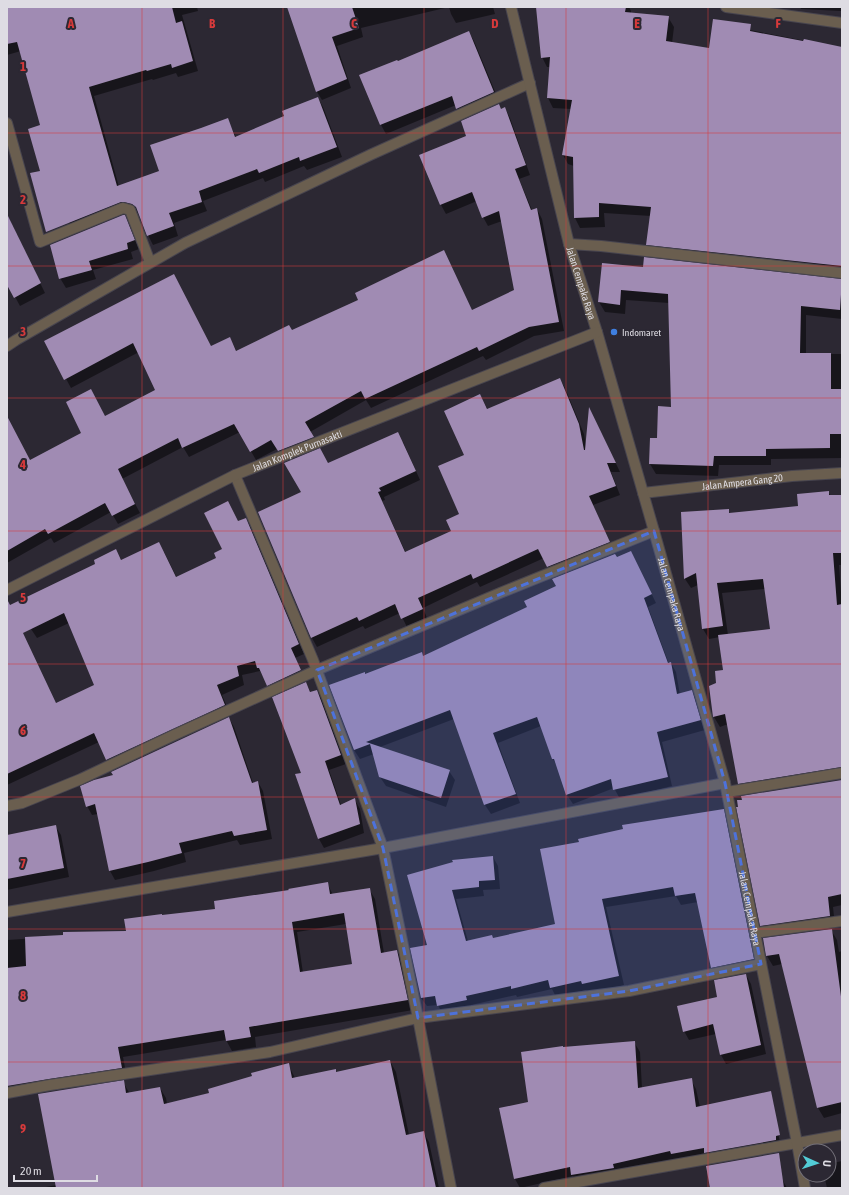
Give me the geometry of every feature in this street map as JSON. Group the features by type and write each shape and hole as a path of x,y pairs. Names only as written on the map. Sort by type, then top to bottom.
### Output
{"street":[{"name":"Jalan Cempaka Raya","path":"511,7 569,244 597,332 726,788 797,1143"},
{"path":"726,7 842,23"},
{"path":"7,346 185,243 370,155 530,83"},
{"path":"7,123 10,146 40,242 123,208 130,210 150,262"},
{"path":"569,244 601,246 842,273"},
{"name":"Jalan Komplek Purnasakti","path":"7,590 235,475 597,332"},
{"name":"Jalan Ampera Gang 20","path":"643,493 792,476 842,473"},
{"path":"235,475 317,670 383,848 451,1188"},
{"path":"7,806 22,803 81,779 317,670 500,593 654,531"},
{"path":"7,912 726,788 842,773"},
{"path":"755,933 842,921"},
{"path":"7,1093 50,1085 270,1052 418,1018 629,990 761,964"},
{"path":"544,1188 842,1135"}],"highlighted area":[{"path":"654,531 725,783 761,964 629,991 418,1018 383,848 317,670"}],"building":[{"path":"7,7 172,7 176,23 182,21 193,61 172,68 171,64 147,71 146,70 89,87 117,186 159,171 150,145 228,118 235,137 284,116 282,111 318,97 337,147 300,161 299,157 259,173 257,169 199,191 202,202 169,213 174,226 147,236 136,207 132,204 124,202 46,232 30,173 40,171 28,129 40,125 17,42 7,44"},
{"path":"287,7 352,7 359,28 332,37 347,79 316,92"},
{"path":"536,7 626,7 625,12 669,16 666,41 709,48 713,19 751,24 750,31 803,41 804,39 842,47 842,266 646,245 651,207 599,203 599,217 574,218 573,157 562,155 572,100 547,98 550,57 541,58"},
{"path":"469,31 494,92 456,109 452,96 380,125 359,75 397,60 398,61"},
{"path":"499,104 501,109 505,107 526,165 515,169 531,210 537,208 559,322 529,327 479,351 477,347 365,399 361,391 305,422 314,437 278,451 271,440 250,452 234,424 182,448 178,438 118,469 135,504 112,516 105,503 48,534 45,529 7,551 7,416 30,460 81,433 66,402 91,389 105,416 155,390 133,343 64,380 44,341 174,274 211,346 230,337 236,351 289,325 292,330 358,300 355,293 444,250 472,310 514,290 499,211 482,218 472,192 440,205 419,155 466,136 461,121"},
{"path":"7,214 41,283 14,298 7,285"},
{"path":"125,215 135,240 127,243 128,249 89,261 92,270 59,279 50,245"},
{"path":"644,257 842,279 840,310 801,306 800,353 831,353 831,389 842,389 842,434 830,434 830,448 766,449 766,456 714,456 713,466 649,464 650,438 657,438 658,406 671,407 668,294 621,290 620,305 598,302 602,263 643,267"},
{"path":"560,378 579,424 584,450 589,407 616,463 607,463 616,486 589,496 610,542 547,567 538,549 473,579 471,574 418,598 423,609 401,619 395,604 359,621 357,617 311,638 258,512 301,492 284,463 320,448 328,463 398,432 416,471 379,488 381,491 378,492 405,552 451,531 446,520 459,514 438,466 464,455 444,411 480,394 487,409"},
{"path":"829,491 829,495 842,495 842,553 833,553 837,605 842,604 842,767 738,784 725,714 713,717 709,686 716,683 715,671 723,670 718,635 770,629 763,579 717,583 723,626 702,629 696,573 684,579 681,512 729,509 729,513 798,506 797,494"},
{"path":"228,501 238,521 246,518 299,644 291,648 301,670 267,686 259,668 257,668 255,661 237,666 239,676 217,685 225,705 106,760 94,733 7,774 7,599 10,605 95,564 94,560 116,549 121,560 159,542 176,577 216,558 214,553 222,549 204,513","holes":["64,613 94,685 56,703 23,633"]},
{"path":"631,551 652,594 644,598 668,663 671,662 677,694 692,690 701,720 657,732 668,777 613,790 611,779 566,795 554,759 552,759 537,717 493,733 516,794 484,805 450,710 366,742 450,770 441,798 379,777 370,744 354,750 329,685 365,672 365,674 422,652 423,656 527,607 524,601 556,586 552,579 615,554 617,557"},
{"path":"306,682 310,692 317,690 341,755 325,761 340,805 355,798 360,824 318,839 295,774 301,773 272,697"},
{"path":"229,717 252,783 258,781 267,830 234,836 232,831 179,843 182,853 109,871 95,804 86,807 80,786 94,780 113,775 111,772"},
{"path":"842,780 842,894 828,897 830,916 760,926 736,807 738,807 737,800 742,800 741,796"},
{"path":"724,809 754,959 711,968 695,893 675,896 673,887 602,899 619,976 582,984 581,981 550,988 548,980 511,989 511,986 466,996 467,1000 437,1006 435,996 421,998 410,948 427,945 407,875 453,862 452,860 493,856 495,880 479,881 479,887 452,890 466,941 492,935 493,938 555,924 540,849 579,842 578,839 623,829 622,825"},
{"path":"56,825 64,868 7,879 7,835"},
{"path":"328,882 330,894 370,888 381,953 397,950 408,1000 249,1027 251,1037 226,1041 224,1030 118,1047 122,1068 7,1086 7,968 26,966 25,937 63,935 63,932 126,931 124,919 215,909 214,901 289,890 288,889","holes":["344,913 352,964 300,972 292,922"]},
{"path":"832,929 842,1004 842,1102 817,1108 779,954 766,956 763,938"},
{"path":"746,974 761,1045 720,1055 713,1024 683,1032 677,1006 717,997 714,980"},
{"path":"635,1041 638,1088 692,1078 696,1107 771,1091 780,1135 776,1136 776,1140 704,1153 704,1148 671,1154 670,1151 613,1164 614,1168 571,1175 570,1167 514,1179 499,1108 528,1102 521,1052 563,1046"},
{"path":"390,1060 406,1135 424,1131 436,1188 56,1188 38,1094 124,1080 126,1093 160,1087 164,1104 209,1093 208,1089 252,1076 251,1073 289,1063 292,1078 336,1069 336,1072"},
{"path":"779,1153 784,1188 710,1188 706,1166"}],"place":[{"name":"Indomaret","path":"614,332"}]}
